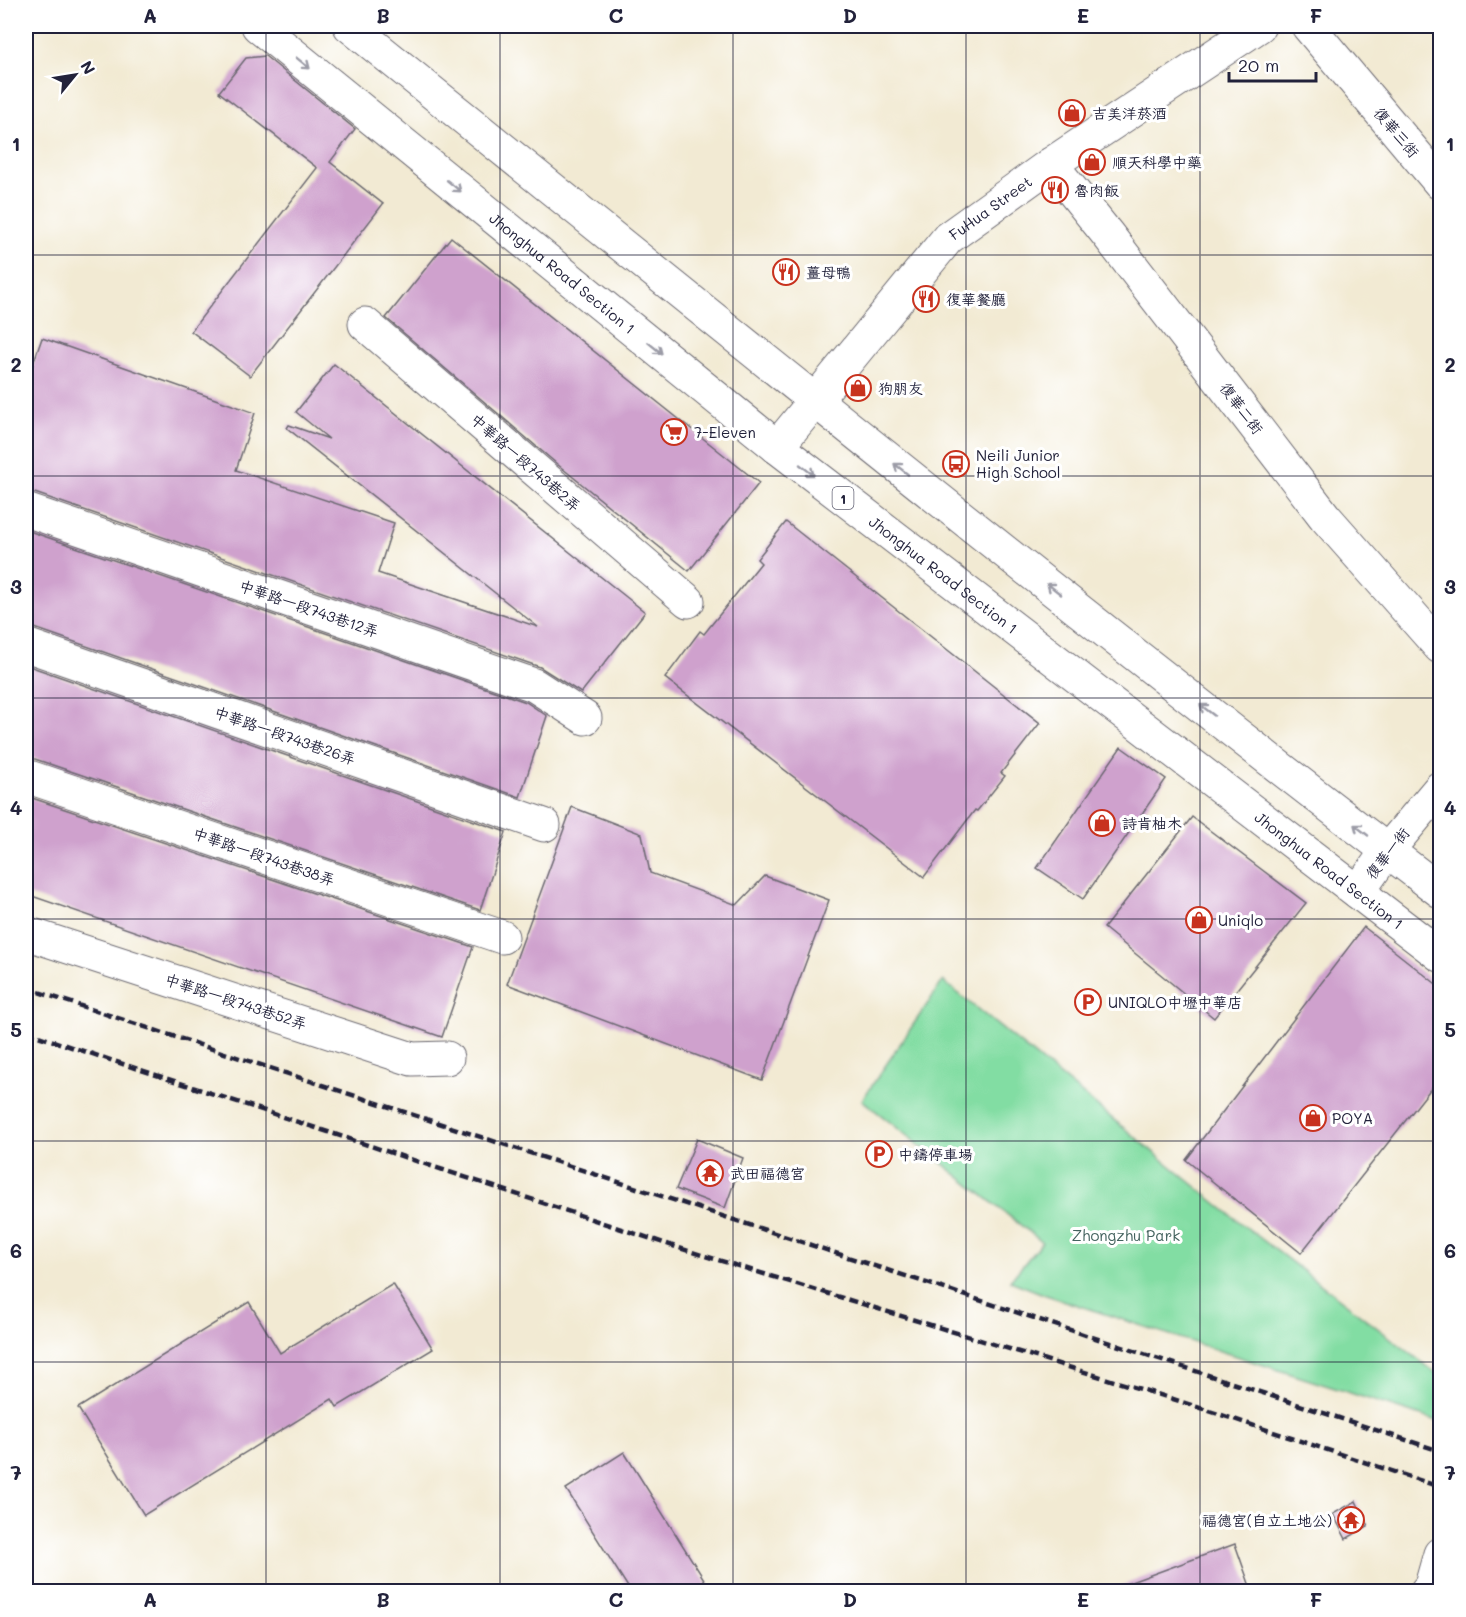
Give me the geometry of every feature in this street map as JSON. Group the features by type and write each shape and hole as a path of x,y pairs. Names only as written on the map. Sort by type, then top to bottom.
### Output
{"street":[{"name":"Jhonghua Road Section 1","path":"258,26 777,447 1440,955"},
{"path":"350,26 815,401 1440,891"},
{"name":"FuHua Street","path":"777,447 948,238 1051,164 1259,26"},
{"name":"復華三街","path":"1308,26 1440,183"},
{"name":"復華二街","path":"1051,164 1325,517 1440,647"},
{"name":"中華路一段743巷2弄","path":"365,324 688,602"},
{"name":"中華路一段743巷12弄","path":"26,510 534,686 585,718"},
{"name":"中華路一段743巷26弄","path":"26,645 544,825"},
{"name":"中華路一段743巷38弄","path":"26,776 502,937"},
{"name":"復華一街","path":"1358,892 1387,851 1440,788"},
{"name":"中華路一段743巷52弄","path":"26,933 412,1059 447,1058"},
{"path":"1426,1592 1431,1586 1440,1554"}],"green space":[{"name":"Zhongzhu Park","path":"943,981 1242,1224 1440,1376 1440,1422 1046,1295 1010,1281 1042,1242 862,1100"}],"building":[{"path":"265,56 355,129 330,162 383,204 250,376 191,331 317,168 219,92 246,58"},
{"path":"451,237 759,483 689,571 557,464 386,318"},
{"path":"42,338 255,413 236,470 394,523 378,573 538,627 287,428 289,425 329,439 296,412 334,364 645,612 581,693 540,667 32,492 26,492 26,384"},
{"path":"786,522 1040,723 1001,773 1005,776 977,811 975,810 924,877 665,678 700,631 704,634 761,563 757,559"},
{"path":"26,530 526,702 547,716 520,797 32,627 26,627"},
{"path":"26,665 506,832 480,910 32,758 26,758"},
{"name":"詩肯柚木","path":"1121,747 1166,779 1083,899 1037,868"},
{"path":"26,796 473,947 442,1037 26,894"},
{"path":"572,807 642,834 650,873 737,905 765,876 829,900 762,1080 507,984"},
{"path":"1192,817 1306,903 1214,1018 1104,928"},
{"name":"POYA","path":"1364,927 1440,987 1440,1077 1301,1253 1186,1160"},
{"name":"武田福德宮","path":"697,1139 743,1158 725,1208 676,1189"},
{"path":"393,1284 433,1349 337,1407 332,1399 144,1515 78,1408 249,1302 280,1353"},
{"path":"624,1452 712,1592 631,1592 566,1489"},
{"name":"福德宮(自立土地公)","path":"1356,1501 1368,1526 1346,1539 1333,1514"},
{"path":"1235,1544 1252,1592 1113,1592 1112,1589"}],"railway":[{"path":"26,988 1440,1451"},
{"path":"26,1032 679,1248 1173,1399 1440,1487"}],"place":[{"name":"吉美洋菸酒","path":"1072,113"},
{"name":"順天科學中藥","path":"1092,162"},
{"name":"魯肉飯","path":"1055,190"},
{"name":"薑母鴨","path":"786,272"},
{"name":"復華餐廳","path":"926,299"},
{"name":"狗朋友","path":"858,388"},
{"name":"7-Eleven","path":"674,432"},
{"name":"Neili Junior High School","path":"956,464"},
{"name":"詩肯柚木","path":"1102,823"},
{"name":"Uniqlo","path":"1199,920"},
{"name":"UNIQLO中壢中華店","path":"1088,1002"},
{"name":"POYA","path":"1313,1118"},
{"name":"中鑄停車場","path":"879,1154"},
{"name":"武田福德宮","path":"710,1173"},
{"name":"福德宮(自立土地公)","path":"1351,1520"}]}
